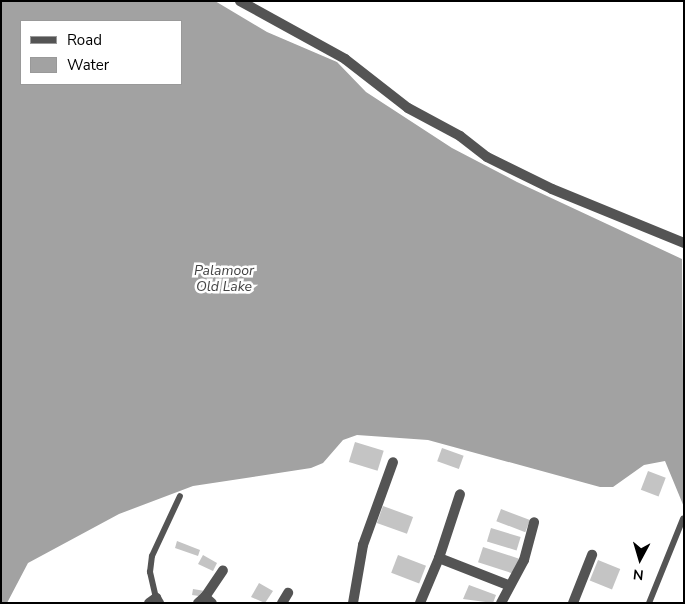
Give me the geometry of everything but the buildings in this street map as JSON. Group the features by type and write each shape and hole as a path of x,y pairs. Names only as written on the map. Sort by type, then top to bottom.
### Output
{"street":[{"path":"240,1 345,59 408,108 460,136 487,157 552,189 682,244"},
{"path":"353,603 362,545 393,462"},
{"path":"420,603 440,558 460,494"},
{"path":"501,603 508,585 524,560 534,522"},
{"path":"573,603 592,555"},
{"path":"440,558 508,585"},
{"path":"205,601 223,570"}],"lane":[{"path":"155,601 150,572 152,556 180,496"},
{"path":"649,603 683,519"}],"water":[{"name":"Palamoor Old Lake","path":"1,1 215,1 267,32 337,62 366,92 452,148 517,182 682,259 684,507 665,461 644,465 613,487 600,487 428,440 357,435 343,440 323,463 311,468 193,486 119,514 28,563 7,603 1,603"}]}
